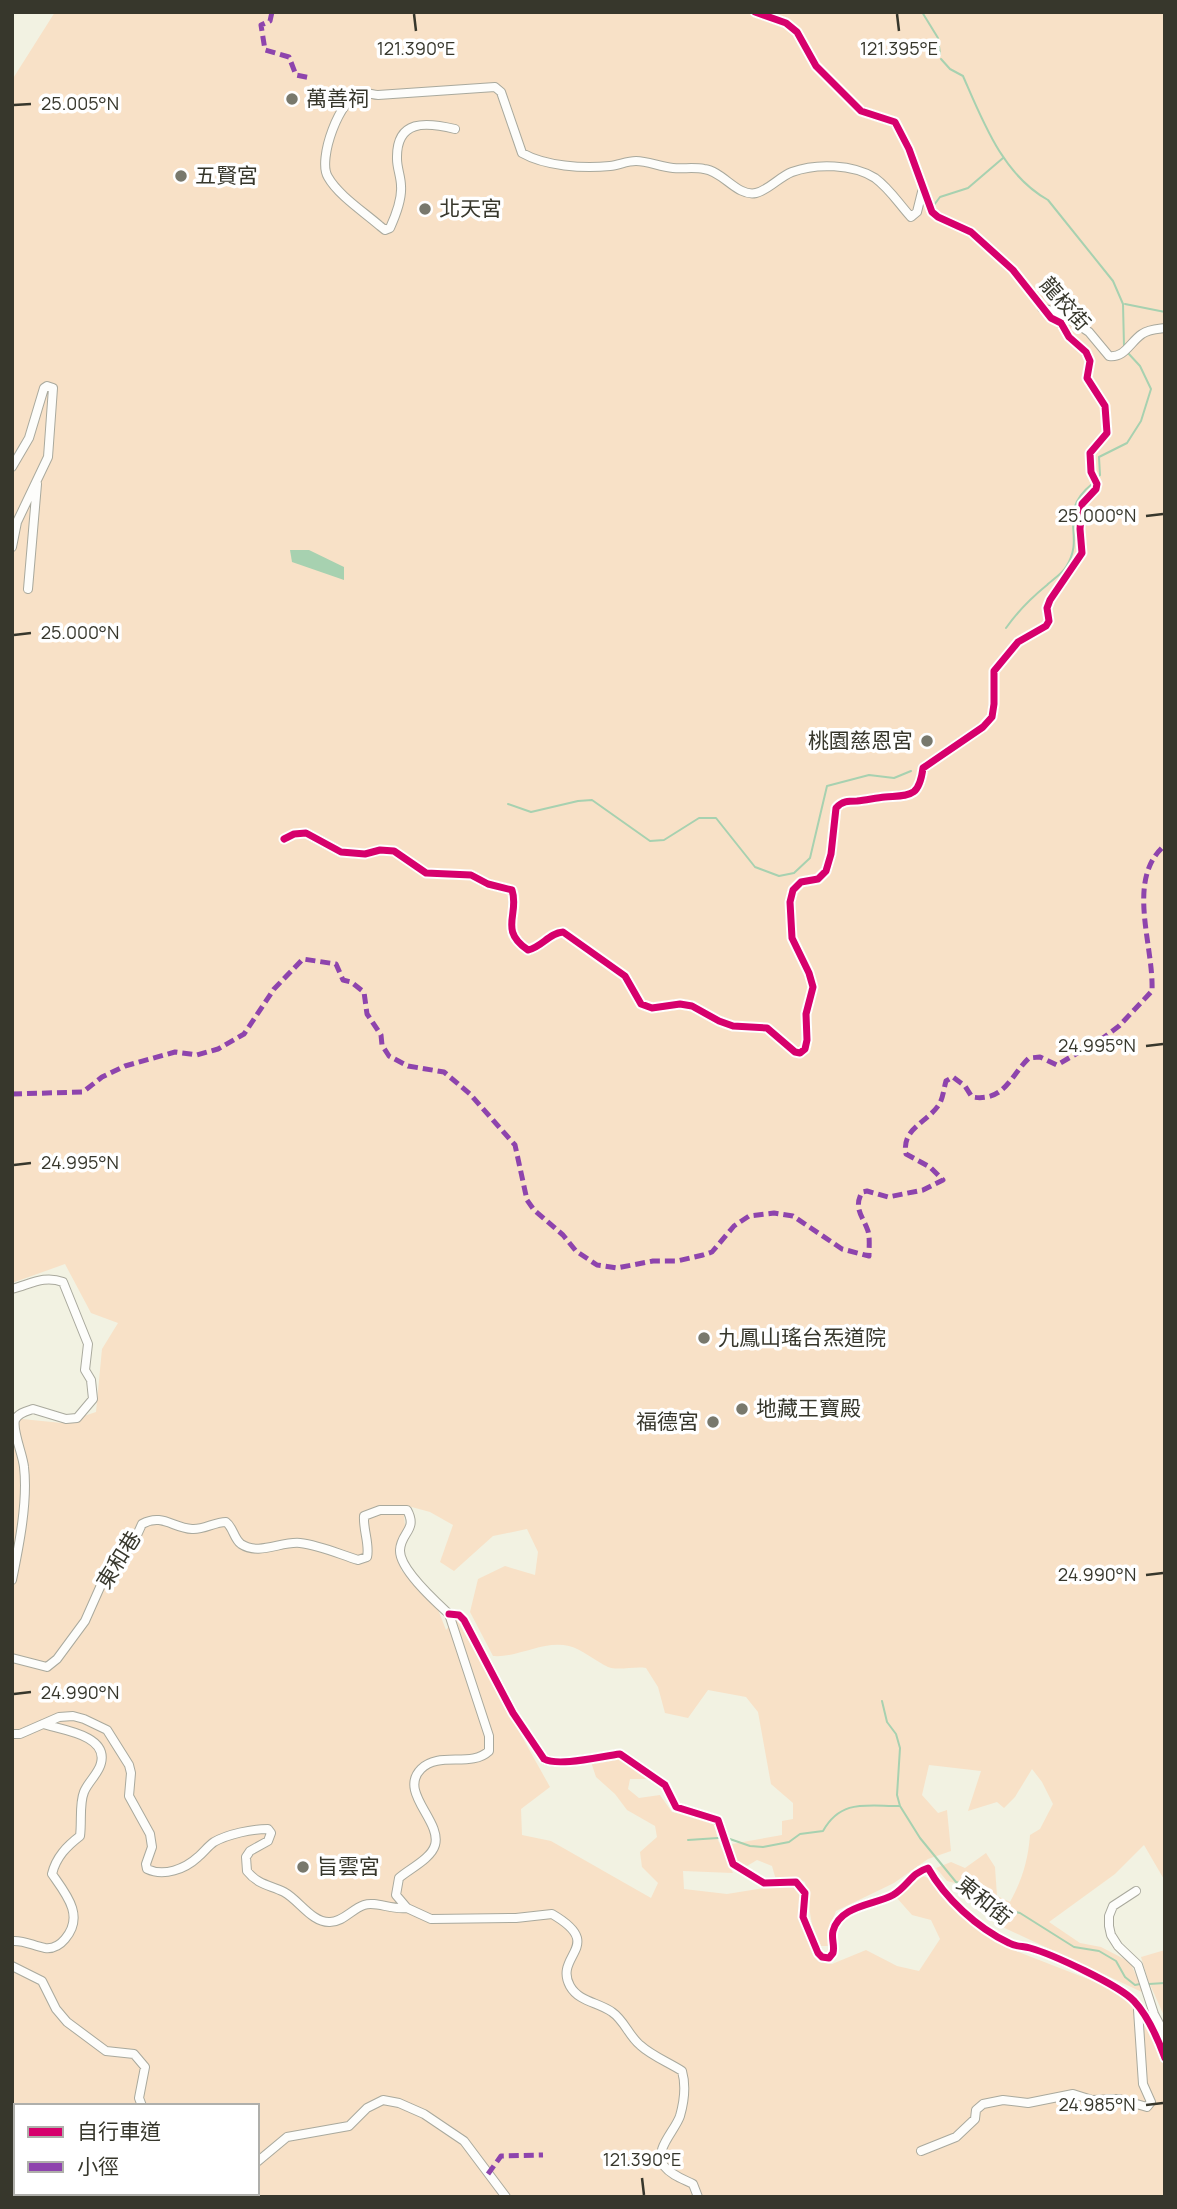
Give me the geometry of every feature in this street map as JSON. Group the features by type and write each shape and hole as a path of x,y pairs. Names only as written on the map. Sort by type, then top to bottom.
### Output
{"street":[{"name":"龍校街","path":"284,839 294,834 306,833 341,852 365,854 380,850 394,851 425,873 471,875 488,884 512,890 514,897 510,923 519,944 528,950 540,946 555,933 563,932 625,976 641,1004 652,1008 680,1004 692,1006 733,1026 767,1028 795,1052 800,1052 805,1049 807,1040 806,1014 813,987 792,938 790,902 793,890 801,883 818,879 826,871 831,854 836,808 844,802 907,797 915,790 923,768 983,727 992,717 994,671 1018,642 1046,626 1049,621 1046,608 1082,553 1082,504 1096,489 1097,484 1091,472 1090,453 1107,433 1105,406 1087,378 1090,360 1086,352 1069,337 1061,323 1051,318 995,251 971,232 932,212 895,122 861,111 816,66 797,32 786,23 755,12"},
{"path":"455,129 424,124 413,126 403,135 398,146 397,161 402,188 390,228 385,230 342,193 328,177 323,166 338,117 348,100 360,93 377,95 495,87 500,92 522,153 543,161 609,166 635,161 674,169 708,169 754,194 801,169 845,169 862,172 874,178 911,216 917,212 922,190"},
{"path":"1042,308 1062,314 1089,332 1109,356 1116,357 1123,353 1144,332 1165,328"},
{"path":"12,467 29,438 44,388 52,388 48,457 17,522 12,547"},
{"path":"28,589 37,481"},
{"path":"12,1289 42,1278 63,1282 88,1344 85,1370 94,1389 93,1399 78,1418 66,1419 33,1409 18,1416 15,1421 14,1429 22,1450 25,1486 12,1580"},
{"name":"東和巷","path":"12,1658 47,1667 57,1659 85,1621 109,1567 132,1546 142,1524 154,1519 190,1529 226,1522 230,1524 238,1542 244,1545 268,1549 301,1543 358,1560 367,1557 369,1551 363,1528 364,1516 380,1510 407,1510 412,1519 400,1552 403,1564 421,1587 449,1614"},
{"path":"449,1614 490,1742 489,1751 486,1755 439,1760 420,1769 415,1779 415,1790 436,1833 435,1847 429,1855 399,1878 396,1895 407,1908 431,1919 516,1918 552,1914 574,1930 577,1946 567,1967 570,1986 577,1995 612,2012 639,2045 682,2071 685,2086 680,2115 660,2153 662,2164 670,2173 693,2184 698,2197"},
{"name":"東和街","path":"449,1614 459,1615 464,1620 513,1713 544,1759 549,1762 620,1754 659,1779 677,1807 718,1821 733,1864 764,1883 796,1882 801,1887 804,1893 803,1917 822,1957 829,1958 833,1953 835,1924 871,1901 892,1896 918,1871 928,1868 943,1893 984,1928 1009,1943 1030,1948 1088,1972 1130,1997 1147,2019 1164,2055"},
{"path":"12,1734 20,1734 59,1717 73,1716 84,1718 107,1730 129,1765 129,1796 150,1834 152,1847 146,1864 147,1869 155,1873 169,1872 186,1866 215,1841 258,1829 268,1829 271,1833 268,1841 250,1851 246,1857 247,1871 265,1886 285,1892 318,1919 327,1923 336,1921 365,1904 375,1903 395,1910 407,1908"},
{"path":"12,1941 32,1942 44,1948 56,1947 66,1939 74,1922 75,1912 52,1874 54,1864 69,1844 80,1836 83,1794 101,1765 102,1755 97,1744 83,1736 43,1724"},
{"path":"1136,1891 1113,1906 1109,1926 1111,1936 1138,1965 1154,2014 1163,2031 1164,2055"},
{"path":"12,1966 42,1980 56,2009 67,2022 106,2051 134,2054 140,2059 145,2067 145,2077 139,2089 141,2104"},
{"path":"920,2151 956,2137 975,2119 976,2110 983,2104 1003,2101 1028,2103 1073,2094 1093,2100 1119,2099 1147,2107 1151,2102 1143,2084 1141,2027 1137,2004"},
{"path":"259,2160 287,2137 349,2126 367,2108 383,2100 399,2103 424,2114 464,2141 506,2197"}],"shaded area":[{"path":"55,12 1165,12 1165,1881 1144,1845 1115,1874 1049,1922 1080,1943 1101,1947 1130,1962 1144,1993 996,1924 997,1913 991,1906 975,1893 947,1881 936,1868 951,1862 965,1868 986,1853 995,1867 997,1896 1010,1902 1024,1870 1030,1835 1040,1829 1053,1804 1032,1769 1015,1797 1004,1808 997,1802 968,1811 981,1771 929,1765 922,1795 938,1813 947,1810 951,1851 928,1859 894,1883 836,1911 827,1934 829,1946 821,1946 812,1925 805,1882 794,1877 776,1880 772,1866 757,1860 747,1866 748,1872 740,1872 730,1855 732,1844 782,1835 782,1821 793,1819 793,1803 771,1784 758,1712 746,1697 708,1690 688,1718 665,1713 658,1687 646,1668 612,1668 584,1652 559,1645 493,1656 470,1612 478,1579 505,1566 535,1575 538,1552 527,1529 493,1536 454,1571 440,1562 453,1525 430,1512 408,1506 404,1516 406,1534 401,1570 437,1607 446,1630 456,1618 550,1787 521,1809 522,1835 551,1841 651,1898 658,1883 642,1867 640,1852 657,1837 655,1826 627,1810 615,1794 596,1777 590,1759 622,1758 646,1773 647,1779 630,1779 628,1789 639,1798 660,1795 672,1812 713,1820 718,1840 733,1873 683,1871 684,1889 727,1894 770,1887 796,1887 804,1905 819,1962 832,1964 866,1950 897,1966 919,1971 940,1939 931,1920 912,1915 896,1897 920,1875 931,1879 949,1901 1006,1947 1124,1993 1143,2024 1155,2036 1165,2061 1165,2197 12,2197 12,1418 62,1423 96,1412 102,1349 118,1323 91,1313 65,1264 12,1283 12,80"},
{"path":"290,550 309,550 344,567 344,580 292,562"},
{"path":"1165,1950 1165,2018 1141,1957"}],"waterway":[{"path":"922,12 938,38 940,54"},
{"path":"941,59 950,69 963,76 987,129 1007,162 1019,177 1048,200 1113,281 1123,304 1124,346"},
{"path":"934,205 940,197 968,188 1003,158"},
{"path":"1125,304 1165,312"},
{"path":"1098,477 1099,457 1127,443 1141,421 1151,389 1140,366 1128,353"},
{"path":"1006,628 1025,605 1066,567 1074,545 1075,505 1092,484"},
{"path":"508,804 531,812 592,800 650,841 664,840 699,818 716,818 755,867 779,876 794,873 810,858 827,786 869,775 894,778 911,771"},
{"path":"882,1701 887,1722 896,1734 900,1748 897,1795 900,1806 920,1838 956,1882 982,1889 997,1907 1020,1913 1074,1947 1099,1951 1116,1961 1125,1977 1135,1985 1140,1984"},
{"path":"727,1838 750,1846 763,1847 789,1842 800,1834 823,1831 838,1814 855,1806 899,1806"},
{"path":"688,1840 718,1838"},
{"path":"1149,1984 1165,1983"}],"marked path":[{"path":"272,12 270,21 261,25 265,50 289,57 296,75 311,78"},
{"path":"12,1094 83,1092 102,1077 125,1066 175,1052 197,1055 218,1049 244,1034 274,989 303,959 336,964 343,980 351,982 364,992 367,1014 381,1035 382,1045 389,1056 408,1066 444,1072 470,1094 515,1145 527,1200 534,1210 563,1235 576,1251 597,1265 617,1268 703,1255 712,1252 734,1226 749,1216 774,1213 793,1216 842,1249 869,1256 869,1234 858,1203 862,1192 888,1197 923,1190 943,1180 930,1167 906,1154 906,1145 911,1132 940,1103 946,1081 953,1077 965,1086 972,1097 992,1096 1006,1086 1029,1058 1040,1057 1057,1065 1103,1038 1119,1026 1152,991 1144,894 1146,876 1153,859 1165,845"},
{"path":"488,2174 501,2156 543,2155"}],"cycle path":[{"path":"284,839 294,834 306,833 341,852 365,854 380,850 394,851 426,873 471,875 488,884 512,890 512,929 519,943 528,950 563,932 625,976 641,1004 652,1008 680,1004 692,1006 733,1026 767,1028 795,1052 800,1053 805,1049 807,1040 806,1014 813,987 792,938 790,902 793,890 801,882 818,879 826,871 831,854 836,808 845,802 907,795 916,790 923,768 983,727 992,717 994,671 1018,642 1046,626 1049,621 1047,608 1050,600 1082,553 1082,504 1096,489 1097,484 1091,472 1090,453 1107,433 1105,406 1087,378 1090,361 1086,352 1069,337 1061,323 1051,318 1013,270 971,232 932,212 909,149 895,122 861,111 816,66 797,32 786,23 755,12"},
{"path":"449,1614 459,1615 464,1620 513,1713 544,1759 560,1762 620,1754 665,1785 676,1807 718,1820 733,1864 764,1883 796,1882 805,1893 803,1917 822,1957 829,1958 833,1953 833,1931 843,1916 859,1907 893,1895 917,1873 928,1868 943,1890 963,1911 997,1937 1069,1963 1126,1994 1148,2021 1165,2058"}],"place":[{"name":"萬善祠","path":"292,99"},
{"name":"五賢宮","path":"181,176"},
{"name":"北天宮","path":"425,209"},
{"name":"桃園慈恩宮","path":"927,741"},
{"name":"九鳳山瑤台炁道院","path":"704,1338"},
{"name":"地藏王寶殿","path":"742,1409"},
{"name":"福德宮","path":"713,1422"},
{"name":"旨雲宮","path":"303,1867"}]}
